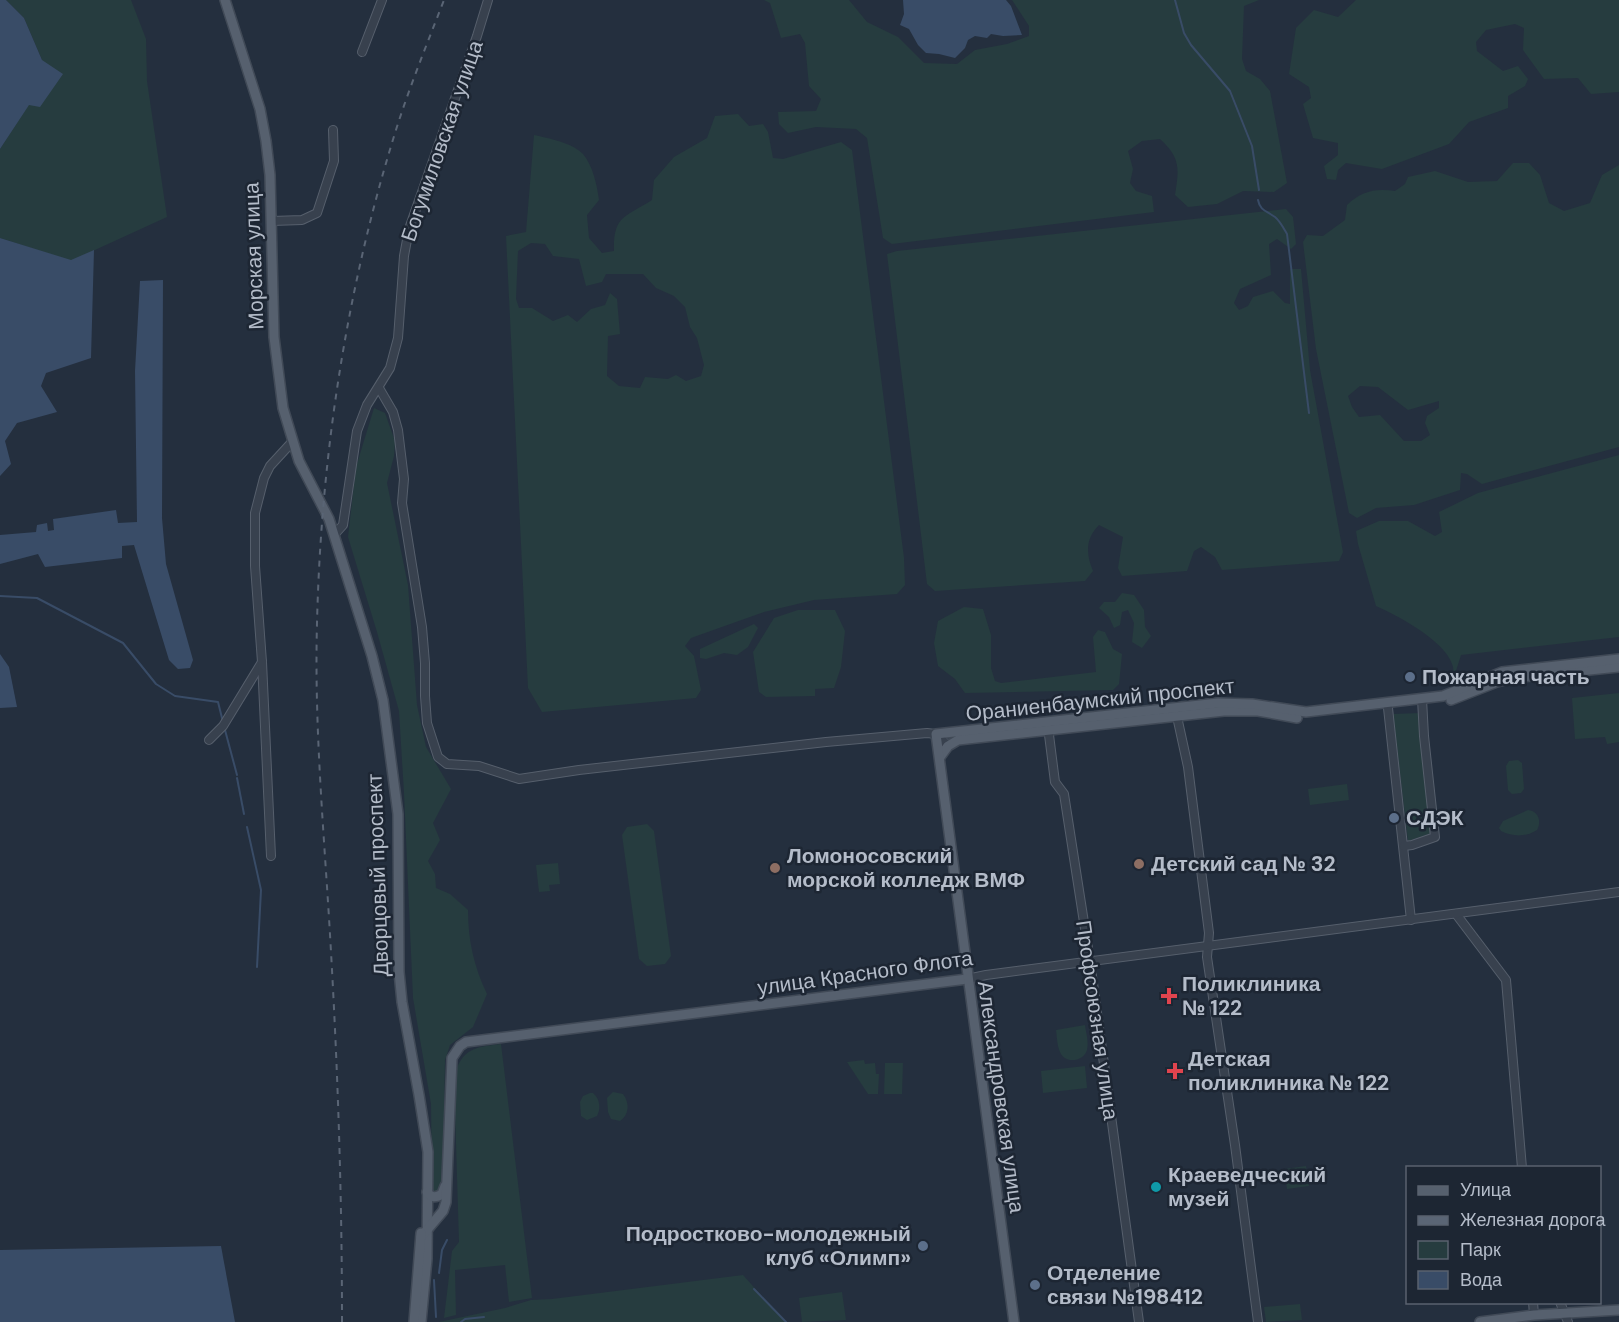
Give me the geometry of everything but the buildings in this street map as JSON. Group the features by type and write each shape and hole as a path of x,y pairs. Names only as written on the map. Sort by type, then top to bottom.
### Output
{"main road":[{"name":"Морская улица","path":"225,0 260,109 270,175 273,304 283,408 292,441 308,480 323,507"},
{"name":"Дворцовый проспект","path":"323,507 372,656 383,700 398,814 400,992 428,1152 427,1228 421,1322"},
{"name":"Ораниенбаумский проспект","path":"936,734 1048,726 1176,712 1245,711 1297,718 1423,702 1454,693 1502,672 1619,659"},
{"name":"Ораниенбаумский проспект","path":"1176,712 1218,703 1240,703 1306,712 1455,699 1512,678 1619,667"},
{"name":"Ораниенбаумский проспект","path":"940,757 948,746 958,740 1048,726"},
{"name":"Александровская улица","path":"936,734 1014,1322"},
{"name":"улица Красного Флота","path":"427,1228 446,1202 452,1058 460,1046 466,1042 967,979"},
{"name":"Дворцовый проспект","path":"414,1322 427,1228 422,1150 425,1141"},
{"path":"427,1192 435,1197 442,1194 448,1175"},
{"path":"1480,1322 1534,1315 1567,1318 1619,1310"}],"street":[{"path":"362,52 382,0"},
{"name":"Богумиловская улица","path":"334,535 343,525 357,432 367,405 380,388 390,368 398,338 404,256 410,229 488,0"},
{"path":"272,221 302,220 317,213 334,161 333,130"},
{"name":"Ораниенбаумский проспект","path":"380,388 393,412 398,430 404,479 403,512 412,555 422,627 427,723 438,757 447,764 495,770 519,779 826,742 927,733 936,734 948,746"},
{"path":"271,856 255,566 255,513 264,478 270,466 292,441"},
{"path":"209,740 223,726 262,663"},
{"path":"1404,846 1435,837 1424,736 1423,702"},
{"path":"1388,708 1411,920"},
{"path":"1176,712 1188,767 1208,923 1207,957 1258,1322"},
{"name":"Профсоюзная улица","path":"1048,726 1054,782 1064,794 1090,961 1139,1322"},
{"name":"улица Красного Флота","path":"967,979 1619,891"},
{"path":"1456,914 1506,980 1522,1166"},
{"path":"1533,1304 1534,1315"},
{"path":"1561,1304 1567,1318"}],"green space":[{"path":"6,0 131,0 146,39 147,81 167,217 71,261 0,238 0,149 29,104 42,60 24,18"},
{"path":"764,0 849,0 867,22 898,37 924,63 957,64 975,50 1007,44 1029,36 1029,26 1012,0 1259,0 1244,6 1242,59 1246,71 1260,79 1270,91 1287,183 1274,192 1243,191 1217,204 1188,207 1175,195 1178,171 1172,152 1160,139 1142,141 1128,151 1133,169 1130,183 1136,191 1152,196 1154,212 892,244 883,238 867,138 856,129 816,127 788,133 779,124 778,112 816,111 821,99 809,86 805,43 800,34 781,38 770,3"},
{"path":"1356,0 1619,0 1619,92 1591,94 1578,78 1544,79 1523,50 1524,28 1515,24 1486,30 1476,42 1477,51 1503,71 1518,66 1528,79 1525,86 1508,96 1508,108 1469,122 1449,144 1382,169 1346,163 1338,170 1336,180 1327,179 1324,166 1338,155 1338,143 1313,138 1303,104 1311,98 1309,87 1289,74 1296,28 1314,10 1338,17"},
{"path":"738,114 749,126 763,124 768,132 773,158 783,159 841,142 852,150 904,558 905,585 897,594 814,600 764,612 691,638 685,646 694,656 701,690 696,698 542,712 528,688 506,236 526,232 534,135 553,139 579,150 589,164 599,200 587,215 589,238 602,253 614,251 618,224 628,214 652,200 654,180 674,157 707,138 715,116","holes":["531,243 545,244 553,256 579,259 586,286 602,282 606,274 643,274 656,288 674,296 685,307 690,327 697,338 704,365 701,376 686,381 676,375 668,379 645,377 640,388 619,386 607,376 608,336 620,334 617,299 610,293 605,305 591,309 577,322 568,315 553,321 532,308 519,308 516,299 518,251"]},
{"path":"1513,163 1529,163 1540,175 1549,203 1564,211 1590,203 1602,175 1619,165 1619,447 1482,484 1467,474 1461,473 1460,490 1414,505 1376,508 1357,518 1349,513 1316,349 1303,242 1307,235 1323,236 1345,220 1347,205 1358,196 1375,190 1395,191 1405,184 1408,177 1435,171 1468,182 1497,181","holes":["1360,386 1378,387 1408,410 1439,401 1439,408 1427,416 1425,423 1430,435 1421,441 1404,441 1380,415 1359,417 1348,396"]},
{"path":"1286,209 1293,217 1296,244 1291,249 1277,239 1269,244 1271,275 1240,289 1234,303 1239,310 1248,306 1253,297 1273,291 1285,303 1290,304 1290,269 1301,269 1310,370 1343,552 1339,561 1222,570 1215,557 1201,547 1194,551 1187,571 1122,576 1118,568 1123,537 1099,525 1089,541 1088,553 1093,571 1085,581 935,591 927,584 887,254 897,251"},
{"path":"374,408 385,413 395,441 394,456 387,483 408,585 417,705 426,747 451,789 433,823 440,840 428,861 435,874 436,888 450,894 468,910 473,953 487,994 473,1027 450,1045 445,1060 443,1168 440,1191 434,1193 432,1190 431,1104 413,998 399,711 348,537 356,467"},
{"path":"1619,455 1619,637 1461,655 1451,687 1453,666 1448,655 1440,646 1407,622 1376,606 1356,531 1379,521 1408,521 1435,536 1442,532 1439,512 1478,493"},
{"path":"1122,593 1134,595 1144,610 1145,627 1151,636 1142,648 1132,642 1134,623 1128,610 1122,612 1120,625 1114,628 1109,617 1099,608 1104,602 1115,602"},
{"path":"964,607 983,609 991,635 991,668 995,681 1001,683 1096,672 1093,637 1098,630 1105,632 1113,649 1122,654 1119,684 1113,690 965,693 955,679 938,666 934,643 938,621"},
{"path":"798,610 835,610 845,631 841,667 834,688 815,689 815,696 766,697 759,692 753,652 774,618"},
{"path":"754,624 758,628 748,647 737,655 724,653 706,659 700,658 700,649"},
{"path":"1619,693 1619,742 1607,744 1605,737 1575,739 1572,698"},
{"path":"1421,713 1432,833 1408,841 1393,714"},
{"path":"1518,760 1522,763 1524,789 1521,793 1512,794 1508,790 1506,766 1509,761"},
{"path":"1347,784 1349,800 1310,805 1308,789"},
{"path":"1528,810 1534,812 1538,817 1537,830 1519,835 1501,831 1499,828 1503,821"},
{"path":"647,824 654,831 671,956 665,964 647,966 639,959 622,835 627,827"},
{"path":"558,863 560,884 549,885 550,891 539,892 536,865"},
{"path":"1085,1025 1088,1044 1085,1054 1079,1059 1067,1059 1061,1054 1056,1030"},
{"path":"501,1044 532,1298 509,1302 505,1265 455,1270 456,1315 444,1318 452,1251 459,1242 454,1078 460,1061 470,1051 483,1046"},
{"path":"864,1060 865,1064 875,1063 876,1074 879,1074 878,1094 868,1094 847,1062"},
{"path":"885,1063 903,1063 902,1094 884,1094"},
{"path":"1085,1066 1087,1088 1043,1093 1041,1071"},
{"path":"613,1092 623,1094 627,1101 627,1112 620,1121 611,1119 608,1112 607,1098"},
{"path":"590,1093 597,1098 599,1110 597,1116 587,1120 581,1116 580,1102 583,1096"},
{"path":"1306,1166 1309,1186 1287,1189 1284,1169"},
{"path":"743,1275 785,1322 439,1322 531,1300"},
{"path":"842,1292 846,1320 802,1322 799,1298"},
{"path":"1300,1304 1302,1320 1266,1322 1264,1307"}],"water":[{"path":"0,0 6,0 24,18 42,60 63,74 40,107 29,105 0,149"},
{"path":"903,0 1006,0 1011,6 1022,35 991,34 987,38 975,36 968,40 965,48 955,58 926,53 918,45 909,29 900,25 904,14"},
{"path":"0,238 71,260 94,250 91,358 46,373 41,386 57,412 17,423 5,441 11,464 0,476"},
{"path":"163,280 162,518 166,564 193,660 190,668 178,669 169,660 134,545 122,546 122,558 45,567 38,554 0,564 0,535 36,532 37,525 47,523 48,531 54,530 53,519 116,510 118,523 137,522 135,371 140,281"},
{"path":"0,654 9,667 17,707 0,708"},
{"path":"221,1246 235,1322 0,1322 0,1250"}],"waterway":[{"path":"1175,0 1184,33 1191,45 1230,91 1252,146 1259,190"},
{"path":"1258,200 1262,209 1277,219 1287,234 1309,413"},
{"path":"0,596 37,598 123,643 156,684 175,696 218,702 223,722"},
{"path":"225,730 237,775"},
{"path":"237,778 244,814"},
{"path":"247,827 261,890 257,967"},
{"path":"439,1273 442,1250 447,1240"},
{"path":"434,1280 436,1317"},
{"path":"754,1289 786,1322"},
{"path":"461,1322 465,1319 484,1317"}],"railway":[{"path":"342,1322 338,1091 317,705 319,561 339,375 363,253 395,133 444,0"}],"place":[{"name":"Пожарная часть","path":"1410,677"},
{"name":"СДЭК","path":"1394,818"},
{"name":"Детский сад № 32","path":"1139,864"},
{"name":"Ломоносовский морской колледж ВМФ","path":"775,868"},
{"name":"Поликлиника № 122","path":"1169,996"},
{"name":"Детская поликлиника № 122","path":"1175,1071"},
{"name":"Краеведческий музей","path":"1156,1187"},
{"name":"Подростково-молодежный клуб «Олимп»","path":"923,1246"},
{"name":"Отделение связи №198412","path":"1035,1285"}]}
